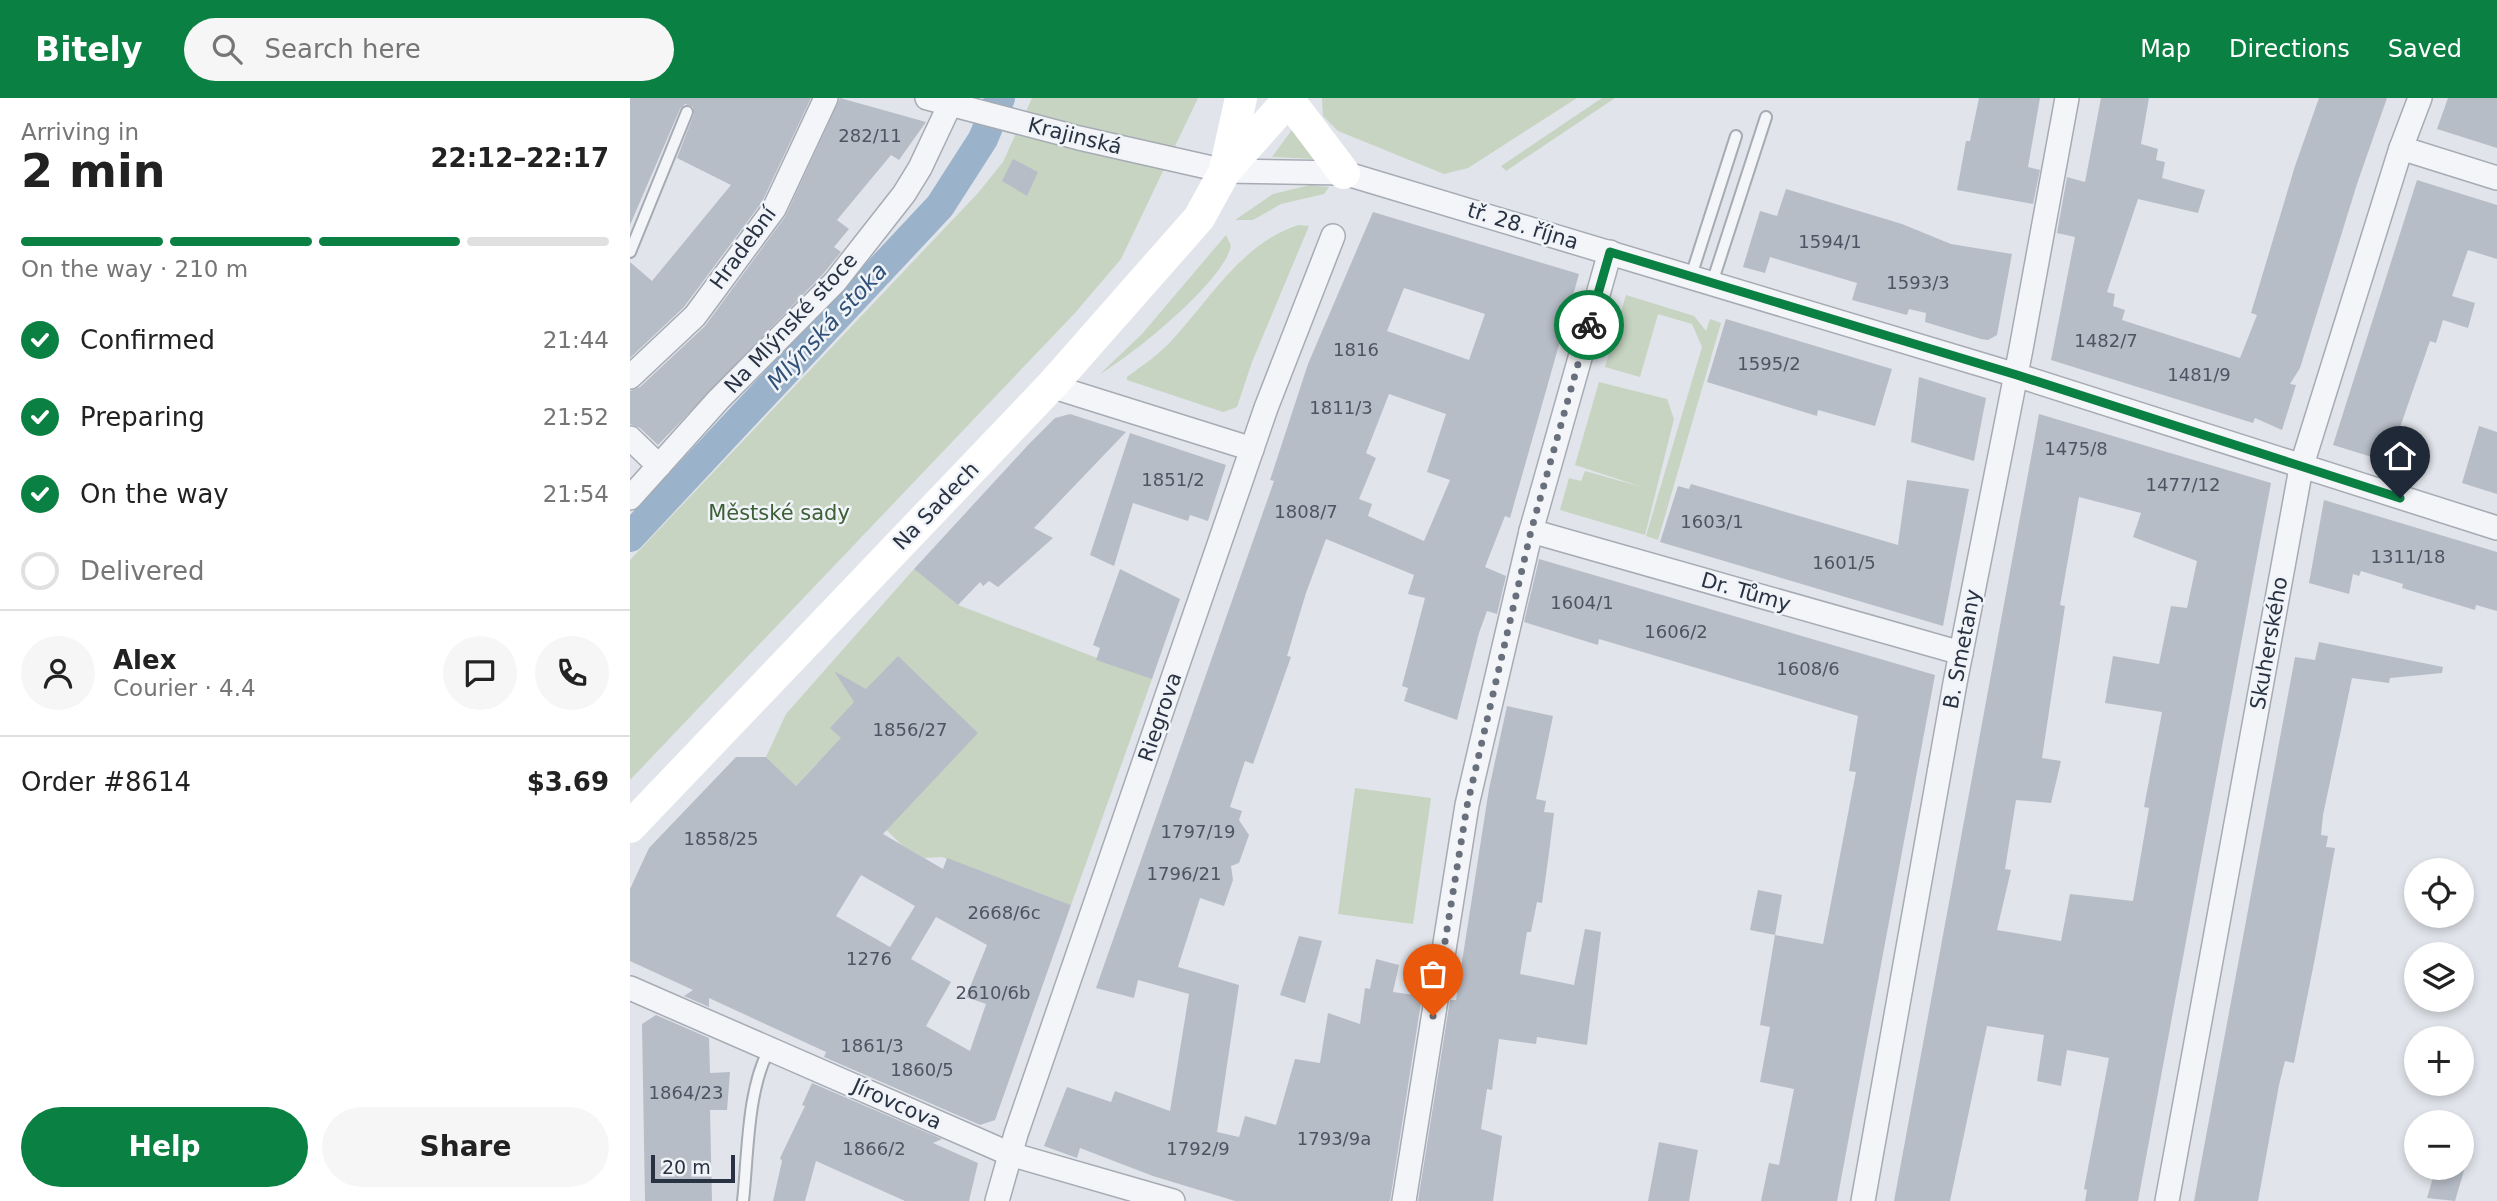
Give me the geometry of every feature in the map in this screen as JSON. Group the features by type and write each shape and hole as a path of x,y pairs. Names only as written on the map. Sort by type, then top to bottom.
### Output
{"street":[{"name":"Hradební","path":"630,377 695,316 774,209 826,98"},
{"name":"Krajinská","path":"927,98 952,101 1024,124 1225,171"},
{"path":"1225,171 1241,98"},
{"name":"B. Smetany","path":"1863,1201 1961,653 2017,375 2067,98"},
{"name":"Skuherského","path":"2167,1201 2301,468 2401,148 2420,98"},
{"path":"1225,171 1289,99 1344,173"},
{"name":"Na Mlýnské stoce","path":"630,498 719,399 835,282 904,194 920,168 952,101"},
{"path":"2401,148 2497,178"},
{"name":"tř. 28. října","path":"1225,171 1344,173 2017,375 2301,468 2497,527"},
{"name":"Na Sadech","path":"630,827 1051,386 1199,218 1225,171"},
{"name":"Riegrova","path":"997,1201 1010,1154 1252,449 1334,236"},
{"path":"1404,1201 1467,806 1531,531 1610,252"},
{"path":"1051,386 1252,449"},
{"path":"630,438 659,466"},
{"name":"Dr. Tůmy","path":"1531,531 1961,653"},
{"name":"Jírovcova","path":"630,988 1010,1154 1173,1201"}],"lane":[{"path":"630,252 687,112"},
{"path":"1702,279 1766,117"},
{"path":"1702,279 1736,136"},
{"path":"743,1201 759,1069 770,1048"}],"green space":[{"name":"Městské sady","path":"1032,98 1198,98 1121,259 1074,314 630,780 630,560 978,193 1003,162"},
{"path":"1322,98 1577,98 1468,168 1444,174 1338,131 1323,116"},
{"path":"1602,98 1615,98 1506,171 1501,166"},
{"path":"1294,127 1315,159 1272,157"},
{"path":"1310,185 1329,187 1324,194 1281,204 1253,220 1235,220 1273,194"},
{"path":"1299,225 1309,226 1252,362 1237,407 1223,412 1127,380 1127,377 1168,344 1245,258 1279,233"},
{"path":"1226,235 1231,246 1212,279 1154,335 1100,374 1142,334"},
{"path":"1626,295 1694,316 1706,331 1710,319 1721,323 1658,540 1646,536 1702,347 1692,324 1658,314 1640,377 1605,367"},
{"path":"1599,382 1667,399 1674,419 1645,535 1560,510 1569,478 1581,481 1585,471 1645,488 1575,465"},
{"path":"914,569 958,605 1152,679 1071,905 942,857 924,858 902,845 817,763 796,786 766,757 786,714"},
{"path":"1355,788 1431,798 1413,924 1338,914"}],"building":[{"path":"630,98 811,98 762,202 684,307 630,358 630,262 652,281 731,185 677,158 694,114 693,107 685,104 680,109 630,225"},
{"path":"840,98 926,122 899,160 891,155 837,220 849,229 834,247 841,252 824,273 658,445 640,428 630,424 630,391 640,387 705,326 785,217"},
{"path":"1979,98 2040,98 2028,167 2040,170 2033,204 1957,190 1966,141 1970,141"},
{"path":"2101,98 2149,98 2141,144 2158,149 2156,160 2165,162 2162,178 2205,190 2198,213 2138,199 2107,292 2115,294 2113,306 2125,310 2122,320 2240,358 2257,315 2251,313 2295,166 2319,98 2387,98 2357,184 2300,368 2290,384 2296,385 2282,430 2255,418 2253,423 2051,360 2075,237 2057,233 2067,177 2085,182"},
{"path":"2448,98 2497,98 2497,148 2437,129"},
{"path":"1013,159 1038,172 1027,196 1002,181"},
{"path":"2417,180 2497,205 2497,259 2468,250 2452,296 2475,303 2468,328 2443,320 2436,343 2430,341 2388,462 2333,445"},
{"path":"1786,189 1902,224 1951,244 2012,254 1997,335 1988,340 1981,339 1925,322 1926,313 1909,309 1907,315 1852,300 1857,283 1770,257 1765,273 1743,267 1760,211 1777,216"},
{"path":"1373,212 1579,274 1510,518 1505,516 1485,567 1506,576 1497,614 1487,611 1479,633 1457,720 1404,701 1408,688 1402,686 1425,598 1408,594 1414,575 1326,539 1287,656 1291,657 1253,764 1245,761 1230,807 1242,811 1239,820 1249,835 1239,863 1231,866 1233,880 1224,906 1200,898 1178,967 1239,985 1217,1132 1239,1137 1245,1116 1276,1125 1295,1059 1320,1063 1328,1013 1360,1024 1365,988 1370,989 1376,959 1399,965 1393,992 1422,996 1390,1201 1235,1201 1153,1176 1080,1148 1077,1158 1044,1146 1067,1087 1111,1102 1115,1091 1170,1111 1189,994 1138,980 1134,998 1096,988 1274,481 1270,480 1308,364","holes":["1404,288 1485,314 1469,360 1387,331","1389,394 1446,414 1427,472 1450,480 1424,541 1368,516 1372,504 1359,499 1376,458 1366,453"]},
{"path":"1726,319 1892,369 1875,426 1818,410 1817,416 1707,382"},
{"path":"1919,377 1986,398 1974,461 1911,442"},
{"path":"1070,414 1126,432 1034,528 1053,538 998,587 989,581 983,586 980,582 958,605 914,569 1055,418"},
{"path":"2039,414 2271,483 2138,1201 2085,1201 2087,1190 2084,1189 2109,1058 2067,1050 2061,1086 2037,1081 2044,1035 1987,1026 1950,1201 1894,1201","holes":["2079,497 2141,513 2133,537 2197,561 2187,608 2171,606 2159,664 2113,656 2105,703 2162,712 2144,807 2149,808 2133,901 2070,894 2061,941 1997,930 2011,870 2005,869 2016,800 2051,803 2061,761 2042,758 2065,606 2060,605"]},
{"path":"2479,426 2497,432 2497,494 2462,483"},
{"path":"1130,433 1226,465 1208,521 1190,515 1188,521 1133,503 1114,566 1090,555"},
{"path":"1907,480 1969,489 1943,626 1660,542 1678,486 1689,489 1691,484 1898,545"},
{"path":"2324,500 2497,552 2497,611 2476,605 2475,610 2402,588 2403,584 2361,571 2359,576 2353,574 2349,594 2309,583"},
{"path":"1539,559 1935,675 1837,1201 1761,1201 1769,1163 1779,1165 1794,1089 1760,1082 1770,1027 1760,1025 1775,935 1823,944 1856,772 1849,771 1858,716 1599,639 1598,645 1524,622"},
{"path":"1120,569 1180,599 1152,679 1096,660 1100,648 1093,645"},
{"path":"2319,642 2443,667 2442,673 2390,678 2389,683 2352,678 2321,835 2328,836 2326,847 2335,848 2294,1063 2285,1061 2258,1201 2194,1201 2295,657 2315,660"},
{"path":"898,656 978,733 883,834 943,869 947,858 1071,905 995,1120 980,1125 824,1057 826,1052 709,998 709,1007 684,996 693,990 630,961 630,889 649,848 736,757 766,757 796,786 841,738 830,728 854,702 834,671 866,689","holes":["861,875 915,906 890,947 836,916","936,917 987,945 966,997 986,1004 970,1051 926,1026 951,982 911,959"]},
{"path":"1507,706 1553,716 1536,799 1546,801 1544,812 1554,813 1549,853 1542,903 1537,902 1531,932 1527,932 1520,974 1574,985 1585,929 1601,932 1587,1045 1537,1037 1536,1044 1499,1039 1492,1090 1487,1089 1481,1129 1502,1136 1493,1201 1418,1201 1450,1000 1456,1000 1489,789"},
{"path":"1758,890 1782,895 1775,935 1750,930"},
{"path":"1299,936 1322,941 1305,1003 1280,995"},
{"path":"656,1015 709,1038 710,1073 730,1072 727,1110 710,1110 712,1201 645,1201 642,1024"},
{"path":"812,1083 942,1139 933,1143 978,1163 969,1201 905,1201 816,1161 805,1201 773,1201 782,1161 780,1158 805,1106 802,1105"},
{"path":"1659,1142 1698,1150 1689,1201 1648,1201"},
{"path":"2432,1180 2461,1180 2455,1201 2427,1198"}],"waterway":[{"name":"Mlýnská stoka","path":"630,537 940,206 983,139 1000,98"}],"way so far":[{"path":"1433,1016 1467,806 1531,531 1589,325"}],"route":[{"path":"1589,325 1610,252 2017,375 2400,498"}]}
